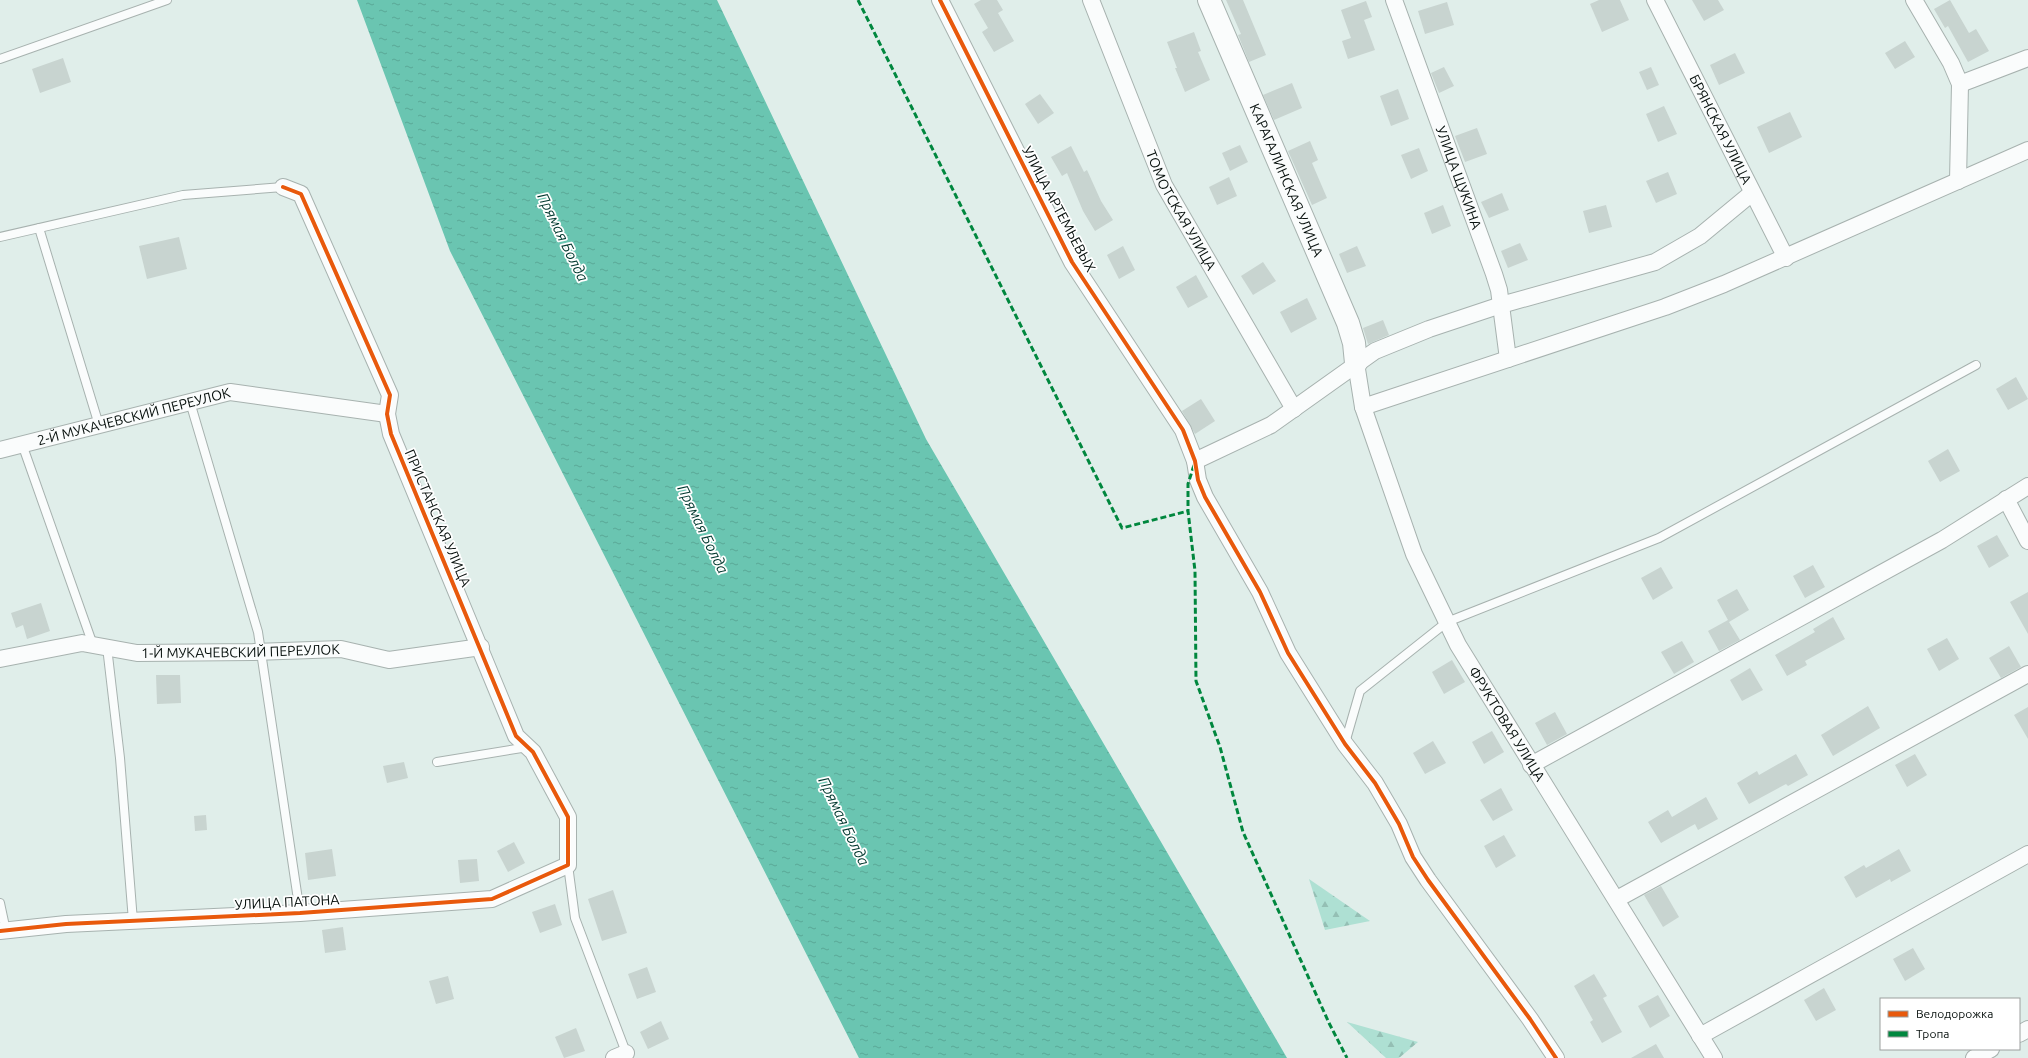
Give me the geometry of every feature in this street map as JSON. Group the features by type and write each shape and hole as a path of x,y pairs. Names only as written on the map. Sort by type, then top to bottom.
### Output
{"street":[{"name":"УЛИЦА АРТЕМЬЕВЫХ","path":"940,0 1072,262 1183,430 1195,461 1198,480 1205,497 1260,592 1288,653 1345,744 1375,783 1399,824 1413,857 1428,880 1530,1019 1556,1058"},
{"name":"ТОМОТСКАЯ УЛИЦА","path":"1091,0 1164,185 1294,409"},
{"name":"КАРАГАЛИНСКАЯ УЛИЦА","path":"1209,0 1348,323 1354,343 1356,363"},
{"name":"УЛИЦА ЩУКИНА","path":"1394,0 1494,274 1501,305 1508,359"},
{"name":"БРЯНСКАЯ УЛИЦА","path":"1655,0 1786,258"},
{"path":"1914,0 1951,63 1960,84 1958,182"},
{"path":"1960,84 2028,58"},
{"path":"1363,407 1665,307 1786,258 2028,150"},
{"name":"ПРИСТАНСКАЯ УЛИЦА","path":"283,187 301,194 390,395 387,414 391,434 481,647 516,736 532,752 568,817 568,865"},
{"path":"1195,461 1271,426 1356,363 1375,351 1429,329 1501,305 1655,262 1700,236 1752,193"},
{"name":"ФРУКТОВАЯ УЛИЦА","path":"1356,363 1363,407 1414,554 1458,645 1531,765 1617,899 1714,1058"},
{"name":"2-Й МУКАЧЕВСКИЙ ПЕРЕУЛОК","path":"0,450 230,392 387,414"},
{"path":"1531,765 1942,540 2028,486"},
{"path":"2006,499 2028,541"},
{"name":"1-Й МУКАЧЕВСКИЙ ПЕРЕУЛОК","path":"0,659 82,643 137,653 260,652 341,649 389,660 481,647"},
{"path":"1617,899 2028,674"},
{"path":"1700,1036 2028,854"},
{"name":"УЛИЦА ПАТОНА","path":"3,931 66,924 300,913 492,899 568,865"},
{"path":"1974,1058 1988,1050"}],"lane":[{"path":"0,59 168,0"},
{"path":"0,237 183,195 283,187"},
{"path":"39,228 99,425"},
{"path":"1345,744 1360,691 1447,622 1658,538 1976,365"},
{"path":"190,402 258,632 300,913"},
{"path":"22,444 100,646 120,758 133,921"},
{"path":"437,762 528,747"},
{"path":"568,865 575,918 623,1056"},
{"path":"0,903 3,931"}],"green space":[{"path":"1309,879 1370,921 1325,930"},
{"path":"1347,1022 1418,1042 1399,1058 1386,1058"}],"water":[{"name":"Прямая Болда","path":"357,0 717,0 926,439 1287,1058 859,1058 450,251"}],"building":[{"path":"981,0 997,0 1003,10 998,13 1014,41 994,52 982,32 988,28 974,4"},
{"path":"1226,0 1243,0 1266,55 1249,62 1238,35 1241,34"},
{"path":"1599,0 1620,0 1629,20 1602,32 1590,4"},
{"path":"1692,0 1718,0 1724,10 1704,21"},
{"path":"1950,0 1969,33 1976,29 1989,51 1968,62 1948,26 1945,28 1934,9"},
{"path":"1366,1 1372,17 1364,20 1375,50 1348,59 1342,41 1351,38 1341,10"},
{"path":"1447,2 1454,25 1425,34 1418,11"},
{"path":"1194,32 1201,51 1198,52 1210,80 1185,92 1175,68 1177,68 1167,42"},
{"path":"1905,41 1915,57 1895,69 1885,53"},
{"path":"1735,53 1745,73 1719,85 1710,65"},
{"path":"63,58 71,82 40,93 32,69"},
{"path":"1444,67 1454,86 1439,93 1431,73"},
{"path":"1651,67 1659,85 1647,90 1639,72"},
{"path":"1292,83 1302,108 1274,120 1263,95"},
{"path":"1398,89 1409,119 1391,126 1380,96"},
{"path":"1040,94 1054,113 1038,124 1025,104"},
{"path":"1664,106 1677,134 1658,142 1646,114"},
{"path":"1790,112 1802,137 1769,153 1757,127"},
{"path":"1477,128 1487,154 1465,162 1455,136"},
{"path":"1310,141 1318,160 1312,163 1327,198 1312,205 1288,151"},
{"path":"1240,145 1248,162 1230,171 1222,153"},
{"path":"1071,146 1084,172 1087,170 1101,201 1113,220 1095,231 1083,211 1067,173 1062,176 1051,157"},
{"path":"1419,148 1428,171 1411,179 1401,155"},
{"path":"1668,172 1677,194 1656,203 1646,181"},
{"path":"1229,177 1237,196 1217,205 1209,187"},
{"path":"1502,193 1509,210 1489,218 1481,202"},
{"path":"1443,205 1451,226 1432,234 1424,213"},
{"path":"1606,205 1612,227 1589,233 1583,211"},
{"path":"179,237 187,269 147,279 139,246"},
{"path":"1520,243 1528,260 1508,268 1501,251"},
{"path":"1123,246 1135,270 1119,279 1107,255"},
{"path":"1357,246 1366,266 1347,273 1339,254"},
{"path":"1263,262 1276,281 1253,295 1241,276"},
{"path":"1196,275 1208,297 1188,308 1176,287"},
{"path":"1307,298 1317,319 1291,333 1280,312"},
{"path":"1383,320 1389,335 1368,344 1363,328"},
{"path":"2016,377 2028,399 2008,410 1996,389"},
{"path":"1201,399 1215,421 1195,434 1182,411"},
{"path":"1948,449 1960,471 1940,482 1928,461"},
{"path":"1997,535 2009,556 1989,568 1977,546"},
{"path":"1813,565 1825,587 1805,598 1793,576"},
{"path":"1661,567 1673,588 1653,600 1641,578"},
{"path":"1737,589 1749,610 1729,622 1740,640 1719,651 1708,631 1728,620 1717,600"},
{"path":"2028,592 2028,634 2010,602"},
{"path":"41,603 50,631 27,639 23,625 16,628 11,613"},
{"path":"1833,617 1845,639 1805,661 1807,665 1787,676 1775,655 1815,632 1813,629"},
{"path":"1947,638 1959,659 1939,671 1927,649"},
{"path":"1682,641 1694,662 1674,674 1661,652"},
{"path":"2009,646 2021,667 2001,678 1989,658"},
{"path":"1452,660 1465,682 1444,694 1432,672"},
{"path":"1750,668 1763,690 1742,701 1730,680"},
{"path":"156,675 180,675 181,703 157,704"},
{"path":"1868,706 1880,728 1833,756 1821,735"},
{"path":"2028,707 2028,739 2014,715"},
{"path":"1555,712 1567,734 1547,745 1535,723"},
{"path":"1492,731 1504,752 1484,764 1472,742"},
{"path":"1433,741 1446,763 1425,774 1413,753"},
{"path":"1796,754 1808,775 1788,786 1786,784 1749,804 1737,783 1757,771 1759,775"},
{"path":"1915,754 1927,775 1907,787 1895,765"},
{"path":"404,762 408,778 387,783 383,766"},
{"path":"1501,788 1513,810 1493,821 1480,800"},
{"path":"1706,797 1718,819 1698,830 1695,824 1661,843 1648,822 1668,810 1672,817"},
{"path":"206,815 207,830 195,831 194,816"},
{"path":"1504,835 1516,856 1496,868 1484,846"},
{"path":"514,842 525,863 508,872 497,851"},
{"path":"332,849 336,876 308,880 305,853"},
{"path":"1899,849 1911,871 1891,882 1890,879 1856,898 1844,877 1864,865 1866,868"},
{"path":"477,859 479,881 460,883 458,860"},
{"path":"1661,886 1679,917 1663,927 1644,895"},
{"path":"613,890 627,933 602,941 588,899"},
{"path":"555,904 562,925 540,933 532,912"},
{"path":"343,927 346,950 325,953 322,930"},
{"path":"1913,948 1925,969 1905,981 1893,959"},
{"path":"647,967 656,992 637,999 628,974"},
{"path":"1594,974 1607,996 1603,998 1622,1032 1602,1043 1590,1022 1593,1020 1574,986"},
{"path":"448,976 454,999 436,1004 429,981"},
{"path":"1824,988 1836,1010 1816,1021 1804,1000"},
{"path":"1658,995 1670,1016 1650,1028 1638,1006"},
{"path":"661,1021 669,1039 648,1049 640,1032"},
{"path":"576,1028 585,1051 564,1058 555,1037"},
{"path":"1656,1044 1664,1058 1631,1058"}],"marked path":[{"path":"858,0 1122,528 1188,511"},
{"path":"1194,465 1188,484 1188,511 1195,571 1196,681 1220,747 1243,832 1329,1023 1347,1058"}],"cycle path":[{"path":"940,0 1072,262 1183,430 1195,461 1198,480 1205,497 1260,592 1288,653 1345,744 1375,783 1399,824 1413,857 1428,880 1530,1019 1556,1058"},
{"path":"0,931 66,924 300,913 492,899 568,865 568,817 533,752 516,736 391,434 387,414 390,395 301,194 283,187"}]}
